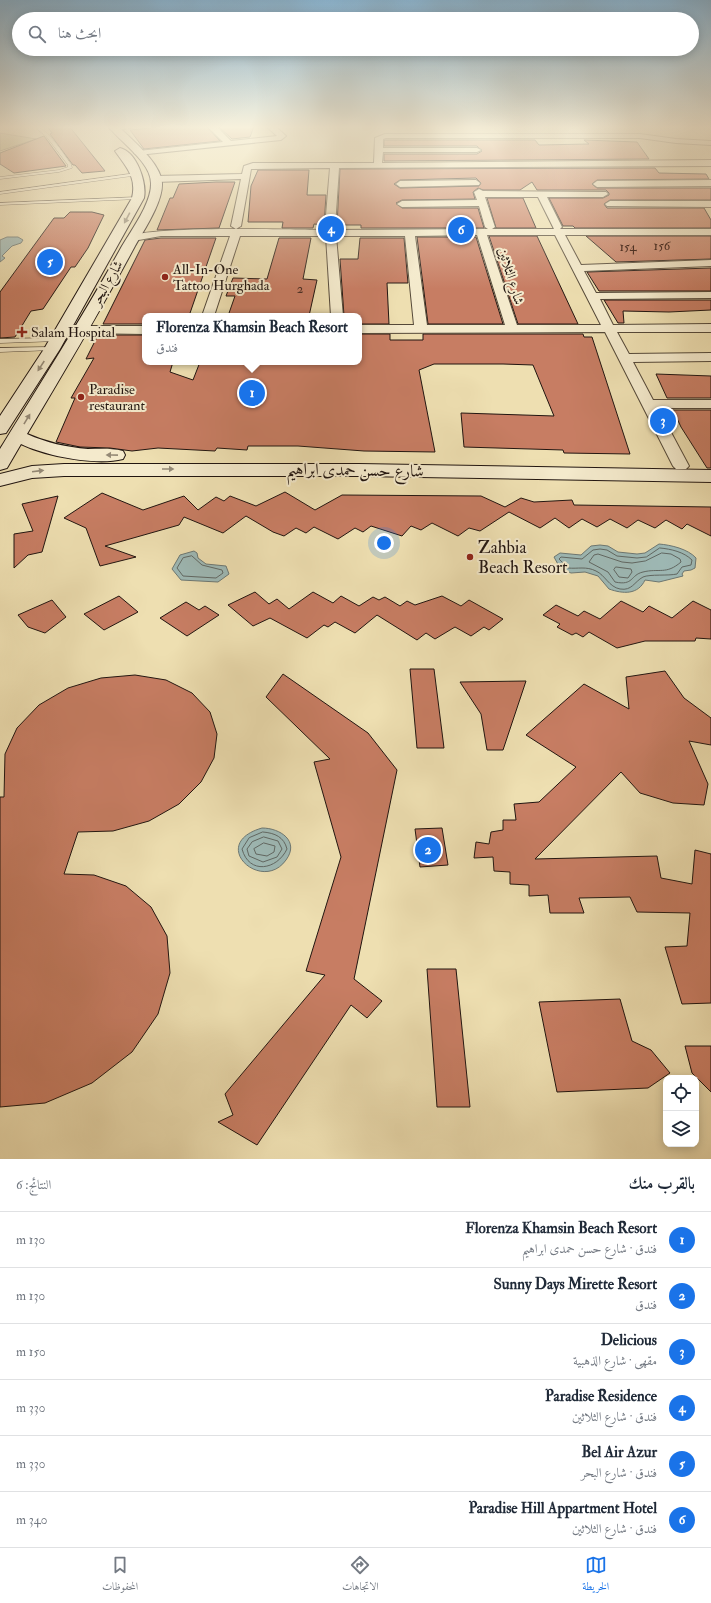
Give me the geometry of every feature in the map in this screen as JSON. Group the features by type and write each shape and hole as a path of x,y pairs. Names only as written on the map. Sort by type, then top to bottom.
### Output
{"main road":[{"name":"شارع البحر","path":"0,464 8,433 54,345 138,198 140,186 139,180"},
{"name":"شارع البحر","path":"8,433 81,330 136,232 155,194 156,180"},
{"name":"شارع حسن حمدى ابراهيم","path":"8,433 43,448 66,462 351,470 711,476"},
{"name":"شارع حسن حمدى ابراهيم","path":"0,480 66,462 711,466"}],"street":[{"path":"209,313 236,230 245,180"},
{"path":"335,180 330,230 337,313"},
{"path":"400,180 422,329"},
{"name":"شارع الثلاثين","path":"475,180 481,198 486,230 512,328"},
{"path":"594,180 621,221"},
{"path":"672,180 711,183"},
{"path":"401,194 443,193 476,183"},
{"path":"401,194 443,193 481,198 541,194 603,194"},
{"path":"541,194 577,268 681,466"},
{"path":"610,204 711,204"},
{"path":"588,230 621,221 711,226"},
{"path":"136,232 151,234 178,230 372,231 406,225 486,230 711,232"},
{"path":"577,268 711,263"},
{"path":"592,296 711,294"},
{"path":"362,329 711,328"},
{"path":"81,330 142,330"},
{"path":"624,358 711,358"},
{"path":"648,404 711,404"}],"lane":[{"path":"0,193 93,180"},
{"path":"14,191 17,203"},
{"path":"0,204 138,198"},
{"path":"0,341 54,345"},
{"path":"0,350 54,345"}],"water":[{"path":"7,237 18,237 23,240 21,243 12,246 2,256 5,258 0,262 0,240"},
{"path":"659,544 669,545 689,552 696,558 695,568 684,571 682,574 683,576 659,582 645,580 642,585 630,592 620,592 609,589 598,576 585,572 571,573 560,568 554,557 560,553 581,555 591,546 600,545 608,546 618,552 637,554 645,553"},
{"path":"194,551 197,553 198,558 206,564 226,566 229,574 218,582 181,580 172,569 180,555"},
{"path":"262,828 275,830 281,833 286,837 291,847 290,853 286,860 276,869 264,872 253,869 244,863 239,854 239,845 246,835"}],"building":[{"path":"254,180 308,180 307,195 326,195 324,225 314,224 313,228 282,228 283,222 248,222 251,186"},
{"path":"339,180 400,180 394,184 400,188 479,186 481,183 478,180 597,180 592,184 597,188 711,188 711,200 610,200 604,204 607,208 704,208 711,220 711,228 575,228 573,226 563,226 549,198 603,198 609,195 609,193 606,190 537,190 532,182 520,190 483,190 478,188 473,192 475,199 402,200 396,203 402,208 478,208 484,228 361,228 361,225 337,225"},
{"path":"235,182 219,228 157,230 170,198 173,198 179,184"},
{"path":"487,198 523,198 536,228 496,228"},
{"path":"70,212 92,212 104,215 88,248 75,267 71,267 43,309 31,311 15,337 0,338 0,292 54,218 64,218"},
{"path":"489,236 537,236 578,324 518,324"},
{"path":"586,236 711,236 711,259 616,262"},
{"path":"417,237 476,237 503,324 428,324"},
{"name":"All-In-One Tattoo Hurghada","path":"161,238 216,238 190,313 142,313 142,324 103,324 145,240"},
{"path":"279,238 311,238 303,279 317,280 310,313 229,313 235,296 226,296 233,278 267,279"},
{"path":"360,238 404,238 408,283 387,283 389,324 362,324 362,313 344,313 340,259 358,259"},
{"path":"711,268 711,291 599,291 587,272"},
{"path":"604,300 711,300 711,310 669,312 623,311 624,323 618,323"},
{"path":"362,334 390,334 390,340 423,340 423,334 583,334 584,337 592,337 630,454 564,453 563,450 464,447 461,413 554,416 533,365 503,364 434,364 419,370 435,452 364,451 298,446 248,446 247,450 217,448 215,451 158,448 132,451 110,448 80,447 56,442 75,398 71,398 94,358 86,359 98,335 142,335 142,365 172,365 170,372 193,380 199,365 362,365"},
{"path":"656,374 711,376 711,398 667,398"},
{"path":"673,410 711,410 711,468 707,468 681,427"},
{"path":"285,492 315,510 342,495 481,496 505,507 521,498 534,502 572,500 574,505 711,507 711,536 687,524 682,529 666,520 655,528 638,520 627,528 610,519 597,527 582,519 569,528 555,518 540,528 509,512 480,531 469,528 458,536 432,523 421,530 411,526 402,536 371,526 363,532 355,528 338,539 314,527 306,533 296,528 284,536 273,532 246,516 223,533 184,517 179,525 105,546 136,557 100,566 86,528 64,518 102,493 143,510 184,496 198,510 216,497 224,501 230,496 256,506"},
{"path":"58,496 42,552 28,555 14,568 14,534 33,531 22,504"},
{"path":"255,592 269,604 277,599 289,609 313,592 333,603 341,596 359,606 373,597 379,600 385,597 400,606 407,601 415,605 442,596 461,606 469,600 503,619 489,630 484,627 471,636 455,627 435,639 426,633 417,640 377,615 355,633 335,622 328,627 324,625 307,638 270,618 253,626 228,605"},
{"path":"119,596 138,612 104,630 84,614"},
{"path":"52,600 66,617 45,633 28,627 18,615"},
{"path":"621,601 643,612 649,606 672,618 693,601 711,610 711,639 696,638 695,641 645,641 617,648 589,632 583,637 576,633 572,635 557,627 560,624 543,615 556,605 578,616 584,611 600,619"},
{"path":"186,602 199,610 205,606 219,615 187,636 160,618"},
{"path":"410,669 434,669 444,748 417,748"},
{"path":"665,671 684,698 711,718 711,745 689,741 708,784 704,805 673,803 640,793 621,772 535,859 657,856 661,878 692,884 695,850 711,854 711,1003 682,1004 665,947 687,946 690,913 637,912 630,897 579,898 584,913 550,913 548,895 529,896 529,885 510,884 510,872 494,871 493,857 474,858 476,842 489,844 491,832 503,830 503,820 516,820 514,804 539,802 576,767 526,735 584,684 629,709 626,677"},
{"path":"283,674 368,733 397,770 354,979 382,1001 367,1018 351,1005 257,1145 218,1122 233,1115 225,1094 325,975 306,971 341,857 314,762 330,759 266,697"},
{"path":"135,675 166,680 192,693 210,712 217,734 214,758 201,782 179,804 149,821 113,831 78,832 64,874 94,875 126,886 151,907 167,936 170,973 158,1014 132,1052 92,1083 45,1103 0,1107 0,797 4,797 5,754 17,728 39,705 68,688 101,678"},
{"path":"526,681 503,750 487,750 481,714 460,682"},
{"path":"442,828 448,865 420,867 415,829"},
{"path":"427,969 456,969 470,1107 437,1107"},
{"path":"620,999 632,1041 651,1050 670,1073 663,1075 663,1078 648,1088 557,1092 539,1002"},
{"path":"685,1046 711,1046 711,1092 699,1080 699,1075 694,1075 692,1073"}],"place":[{"name":"Paradise Residence","path":"331,229"},
{"name":"Paradise Hill Appartment Hotel","path":"461,230"},
{"name":"Bel Air Azur","path":"50,262"},
{"name":"All-In-One Tattoo Hurghada","path":"165,277"},
{"name":"Salam Hospital","path":"22,332"},
{"name":"Florenza Khamsin Beach Resort","path":"252,393"},
{"name":"Paradise restaurant","path":"81,397"},
{"name":"Delicious","path":"663,421"},
{"name":"Zahbia Beach Resort","path":"470,557"},
{"name":"Sunny Days Mirette Resort","path":"428,850"}]}
